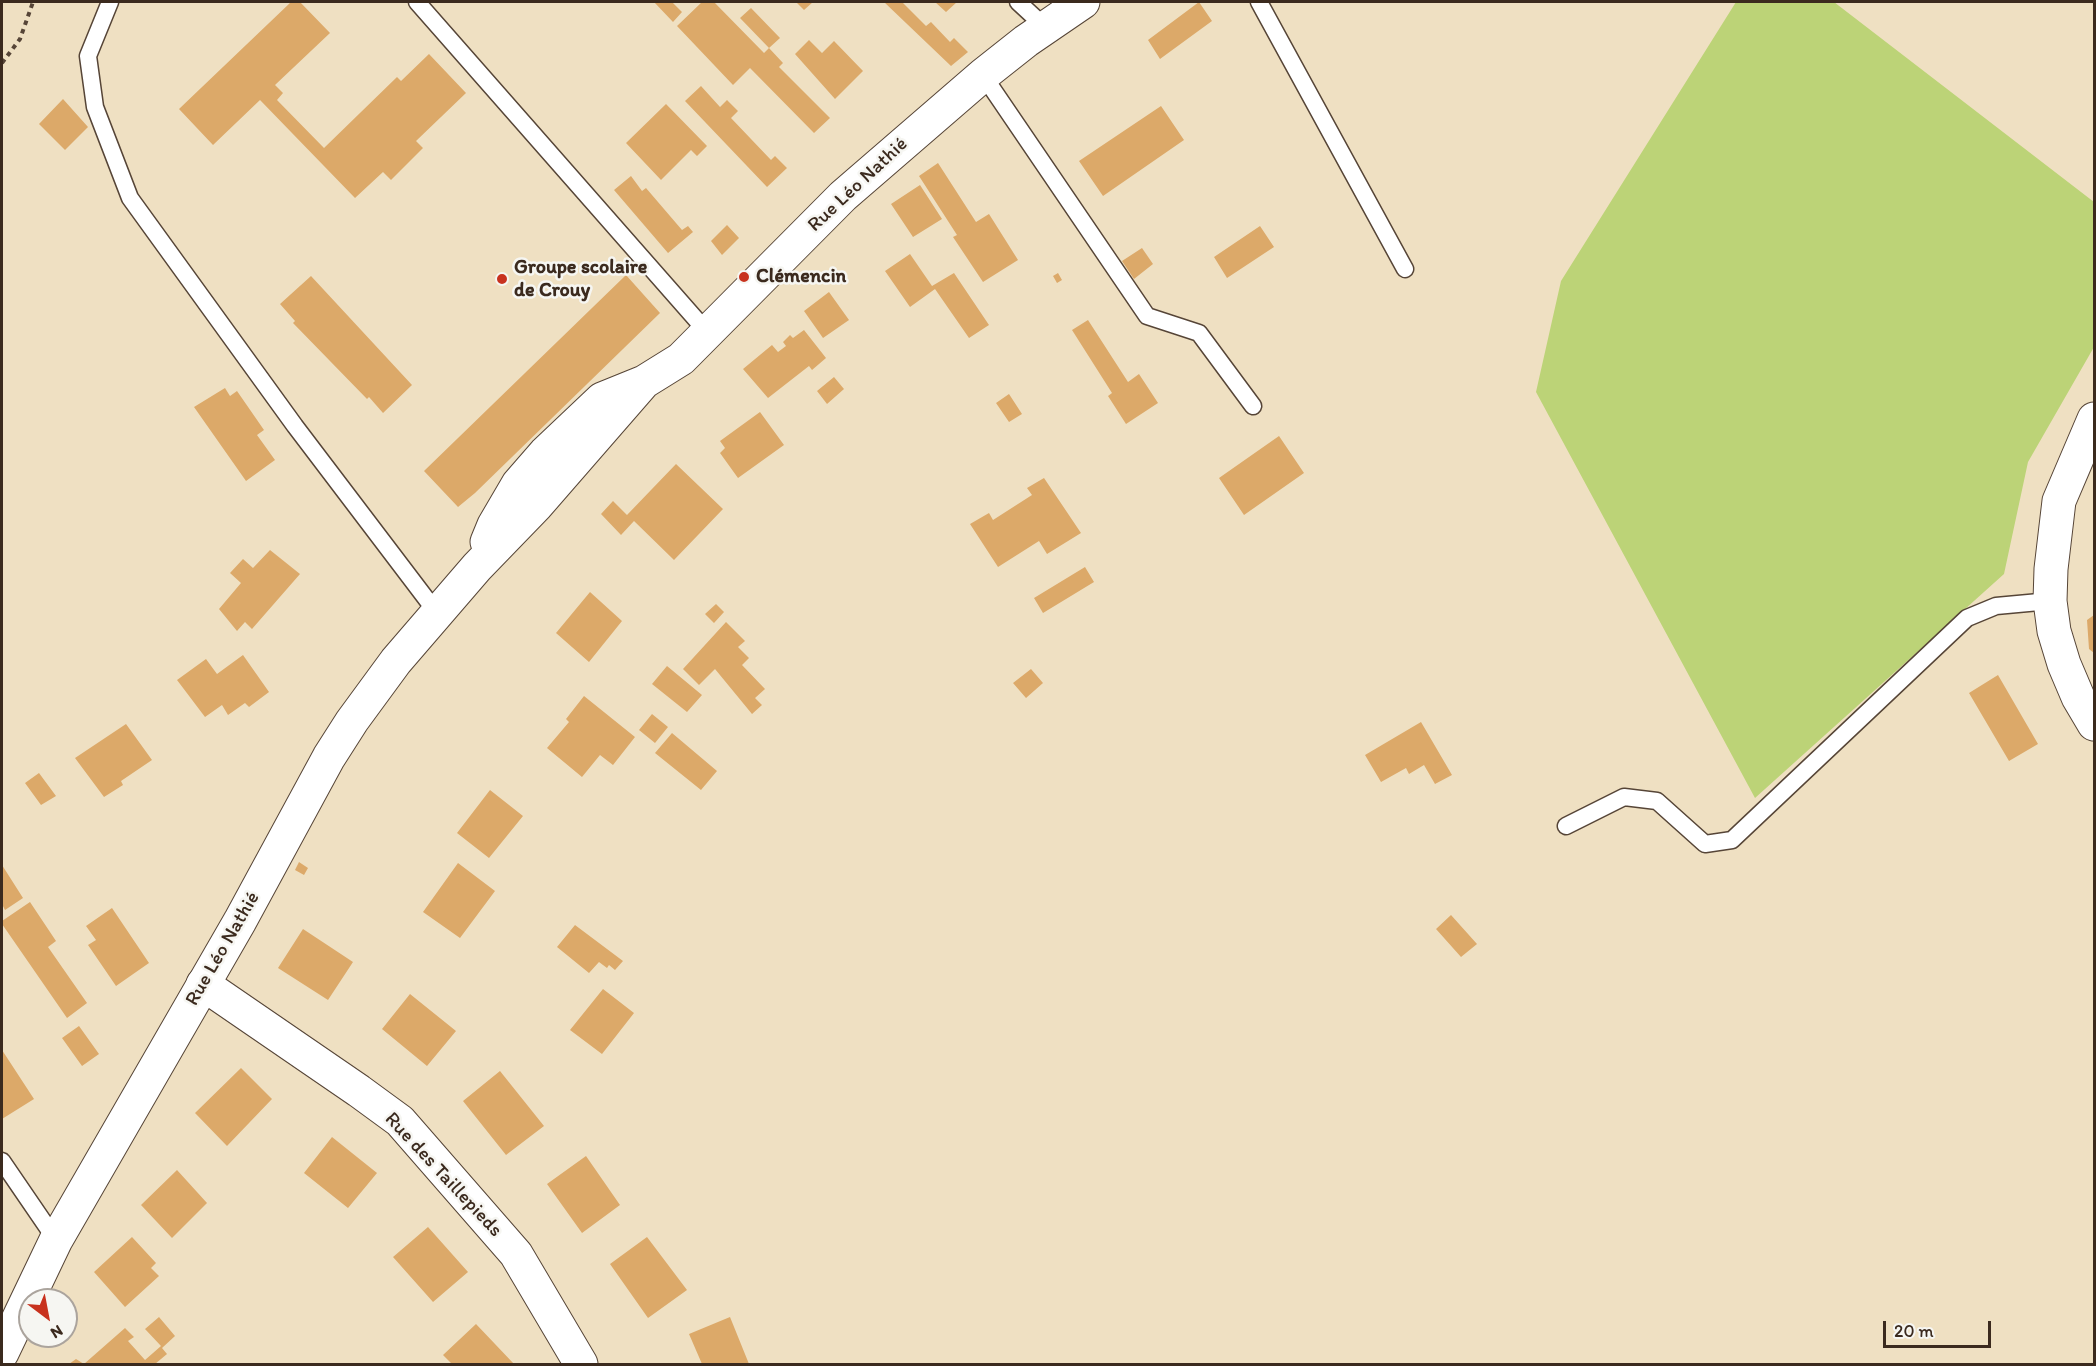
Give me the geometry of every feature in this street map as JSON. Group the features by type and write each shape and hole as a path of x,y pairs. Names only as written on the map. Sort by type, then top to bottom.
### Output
{"main road":[{"name":"Rue Léo Nathié","path":"2,1353 56,1240 346,730 396,662 477,567 500,515 518,484 545,453 602,399 644,382 681,359 843,196 983,75 1045,27 1083,2"},
{"path":"2094,419 2059,501 2050,569 2050,602 2054,632 2064,664 2094,724"},
{"name":"Rue des Taillepieds","path":"203,984 400,1121 516,1254 581,1365"}],"lane":[{"path":"110,2 88,56 95,107 130,198 295,426 437,613"},
{"path":"417,2 708,333"},
{"path":"1018,2 1045,27"},
{"path":"1259,2 1405,269"},
{"path":"983,75 1146,316 1199,333 1253,406"},
{"path":"1566,826 1624,797 1657,801 1705,844 1732,840 1967,618 1996,606 2050,602"},
{"path":"2,1161 56,1240"}],"path":[{"path":"2,63 20,39 33,2"}],"green space":[{"path":"1736,2 1834,2 2094,202 2094,347 2028,462 2004,574 1755,798 1536,392 1561,281"}],"building":[{"path":"291,2 300,2 330,33 275,85 283,93 277,100 324,148 397,77 401,81 429,54 466,93 416,141 423,148 391,180 383,172 355,198 260,100 213,145 179,109"},
{"path":"654,2 672,2 682,12 673,22"},
{"path":"702,2 714,2 764,53 769,48 783,63 779,67 830,118 814,133 750,68 733,85 677,26"},
{"path":"796,2 813,2 804,10"},
{"path":"884,2 902,2 926,26 931,22 950,42 954,38 968,52 951,66"},
{"path":"935,2 957,2 946,12"},
{"path":"1199,2 1212,21 1160,59 1148,40"},
{"path":"751,8 780,38 769,48 740,18"},
{"path":"809,40 822,53 834,41 863,71 835,99 795,54"},
{"path":"701,86 720,107 727,100 738,111 731,118 771,160 775,156 787,168 767,187 685,101"},
{"path":"63,99 88,127 65,150 39,124"},
{"path":"666,104 707,146 697,156 691,150 661,180 626,143"},
{"path":"1161,106 1184,140 1103,196 1079,161"},
{"path":"938,163 976,222 989,214 1018,260 983,282 953,237 957,235 919,176"},
{"path":"631,176 642,191 646,188 682,230 688,226 693,232 668,253 614,190"},
{"path":"920,185 942,219 913,237 891,204"},
{"path":"727,225 739,238 722,255 711,241"},
{"path":"1260,226 1274,247 1227,278 1214,257"},
{"path":"1142,248 1153,264 1134,279 1122,261"},
{"path":"910,254 932,286 954,273 989,325 969,338 935,289 910,307 885,271"},
{"path":"1058,273 1062,280 1057,283 1053,276"},
{"path":"626,275 660,313 458,507 424,471"},
{"path":"311,276 412,385 383,413 293,323 295,321 280,304"},
{"path":"829,292 849,320 823,338 804,311"},
{"path":"1088,320 1128,382 1139,374 1158,403 1126,424 1108,396 1112,393 1072,330"},
{"path":"804,330 826,358 812,370 809,366 768,398 743,369 772,345 778,352 786,346 783,342 790,335 793,338"},
{"path":"834,377 844,389 827,404 817,391"},
{"path":"225,388 230,396 237,391 264,430 257,435 275,460 246,481 194,407"},
{"path":"1009,394 1022,414 1009,422 996,403"},
{"path":"760,412 784,445 738,478 720,453 725,448 720,441"},
{"path":"1279,436 1304,473 1244,515 1219,478"},
{"path":"676,464 723,509 674,560 634,521 621,535 601,514 613,501 627,515"},
{"path":"1044,478 1081,533 1047,554 1039,541 998,567 970,524 989,513 993,520 1032,495 1027,488"},
{"path":"270,550 300,574 252,629 245,622 237,631 219,609 241,583 230,573 243,559 253,568"},
{"path":"1085,567 1094,582 1043,613 1034,598"},
{"path":"590,592 622,621 589,662 556,633"},
{"path":"716,604 724,612 714,623 705,614"},
{"path":"2094,615 2094,653 2089,649 2087,620"},
{"path":"726,622 745,641 738,647 749,658 742,665 765,689 755,698 762,705 752,714 715,669 699,685 683,669"},
{"path":"243,655 269,692 249,707 245,703 228,715 222,705 205,717 177,680 206,659 217,674"},
{"path":"667,666 702,695 687,712 652,684"},
{"path":"1031,669 1043,683 1026,698 1013,683"},
{"path":"1998,675 2038,744 2009,761 1969,693"},
{"path":"584,696 635,737 613,765 600,755 582,777 547,748 569,722 566,719"},
{"path":"652,714 668,727 655,743 639,730"},
{"path":"1421,722 1452,775 1435,784 1424,765 1409,774 1406,768 1381,782 1365,755"},
{"path":"126,724 152,760 121,781 123,785 104,797 75,758"},
{"path":"672,733 717,771 701,790 655,753"},
{"path":"39,773 56,796 41,805 25,783"},
{"path":"490,790 523,816 489,858 457,833"},
{"path":"299,862 308,868 304,875 295,870"},
{"path":"458,863 495,891 460,938 423,912"},
{"path":"2,865 23,898 5,910 2,904"},
{"path":"30,902 56,941 48,947 87,1003 67,1018 2,924 2,921"},
{"path":"112,908 149,963 116,986 88,945 96,940 86,926"},
{"path":"1451,915 1477,944 1461,957 1436,929"},
{"path":"575,925 623,961 615,970 599,962 589,973 557,947"},
{"path":"303,929 353,962 328,1000 278,968"},
{"path":"603,989 634,1013 602,1054 570,1030"},
{"path":"410,994 456,1031 427,1066 382,1029"},
{"path":"79,1026 99,1054 82,1066 62,1038"},
{"path":"2,1050 34,1099 2,1119"},
{"path":"241,1068 272,1099 227,1146 195,1113"},
{"path":"500,1071 544,1126 506,1155 463,1101"},
{"path":"332,1137 377,1173 348,1208 304,1173"},
{"path":"586,1156 620,1205 582,1233 547,1184"},
{"path":"177,1170 207,1203 172,1238 141,1205"},
{"path":"428,1227 468,1272 433,1302 393,1257"},
{"path":"132,1237 156,1263 151,1268 159,1276 125,1307 94,1272"},
{"path":"647,1237 687,1290 648,1318 610,1264"},
{"path":"159,1317 175,1336 162,1348 167,1354 155,1364 84,1364 125,1328 134,1337 128,1341 145,1360 161,1346 145,1329"},
{"path":"730,1317 749,1364 702,1364 689,1334"},
{"path":"476,1324 514,1364 452,1364 443,1355"},
{"path":"76,1359 84,1364 69,1364"}],"place":[{"name":"Clémencin","path":"744,277"},
{"name":"Groupe scolaire de Crouy","path":"502,279"}]}
